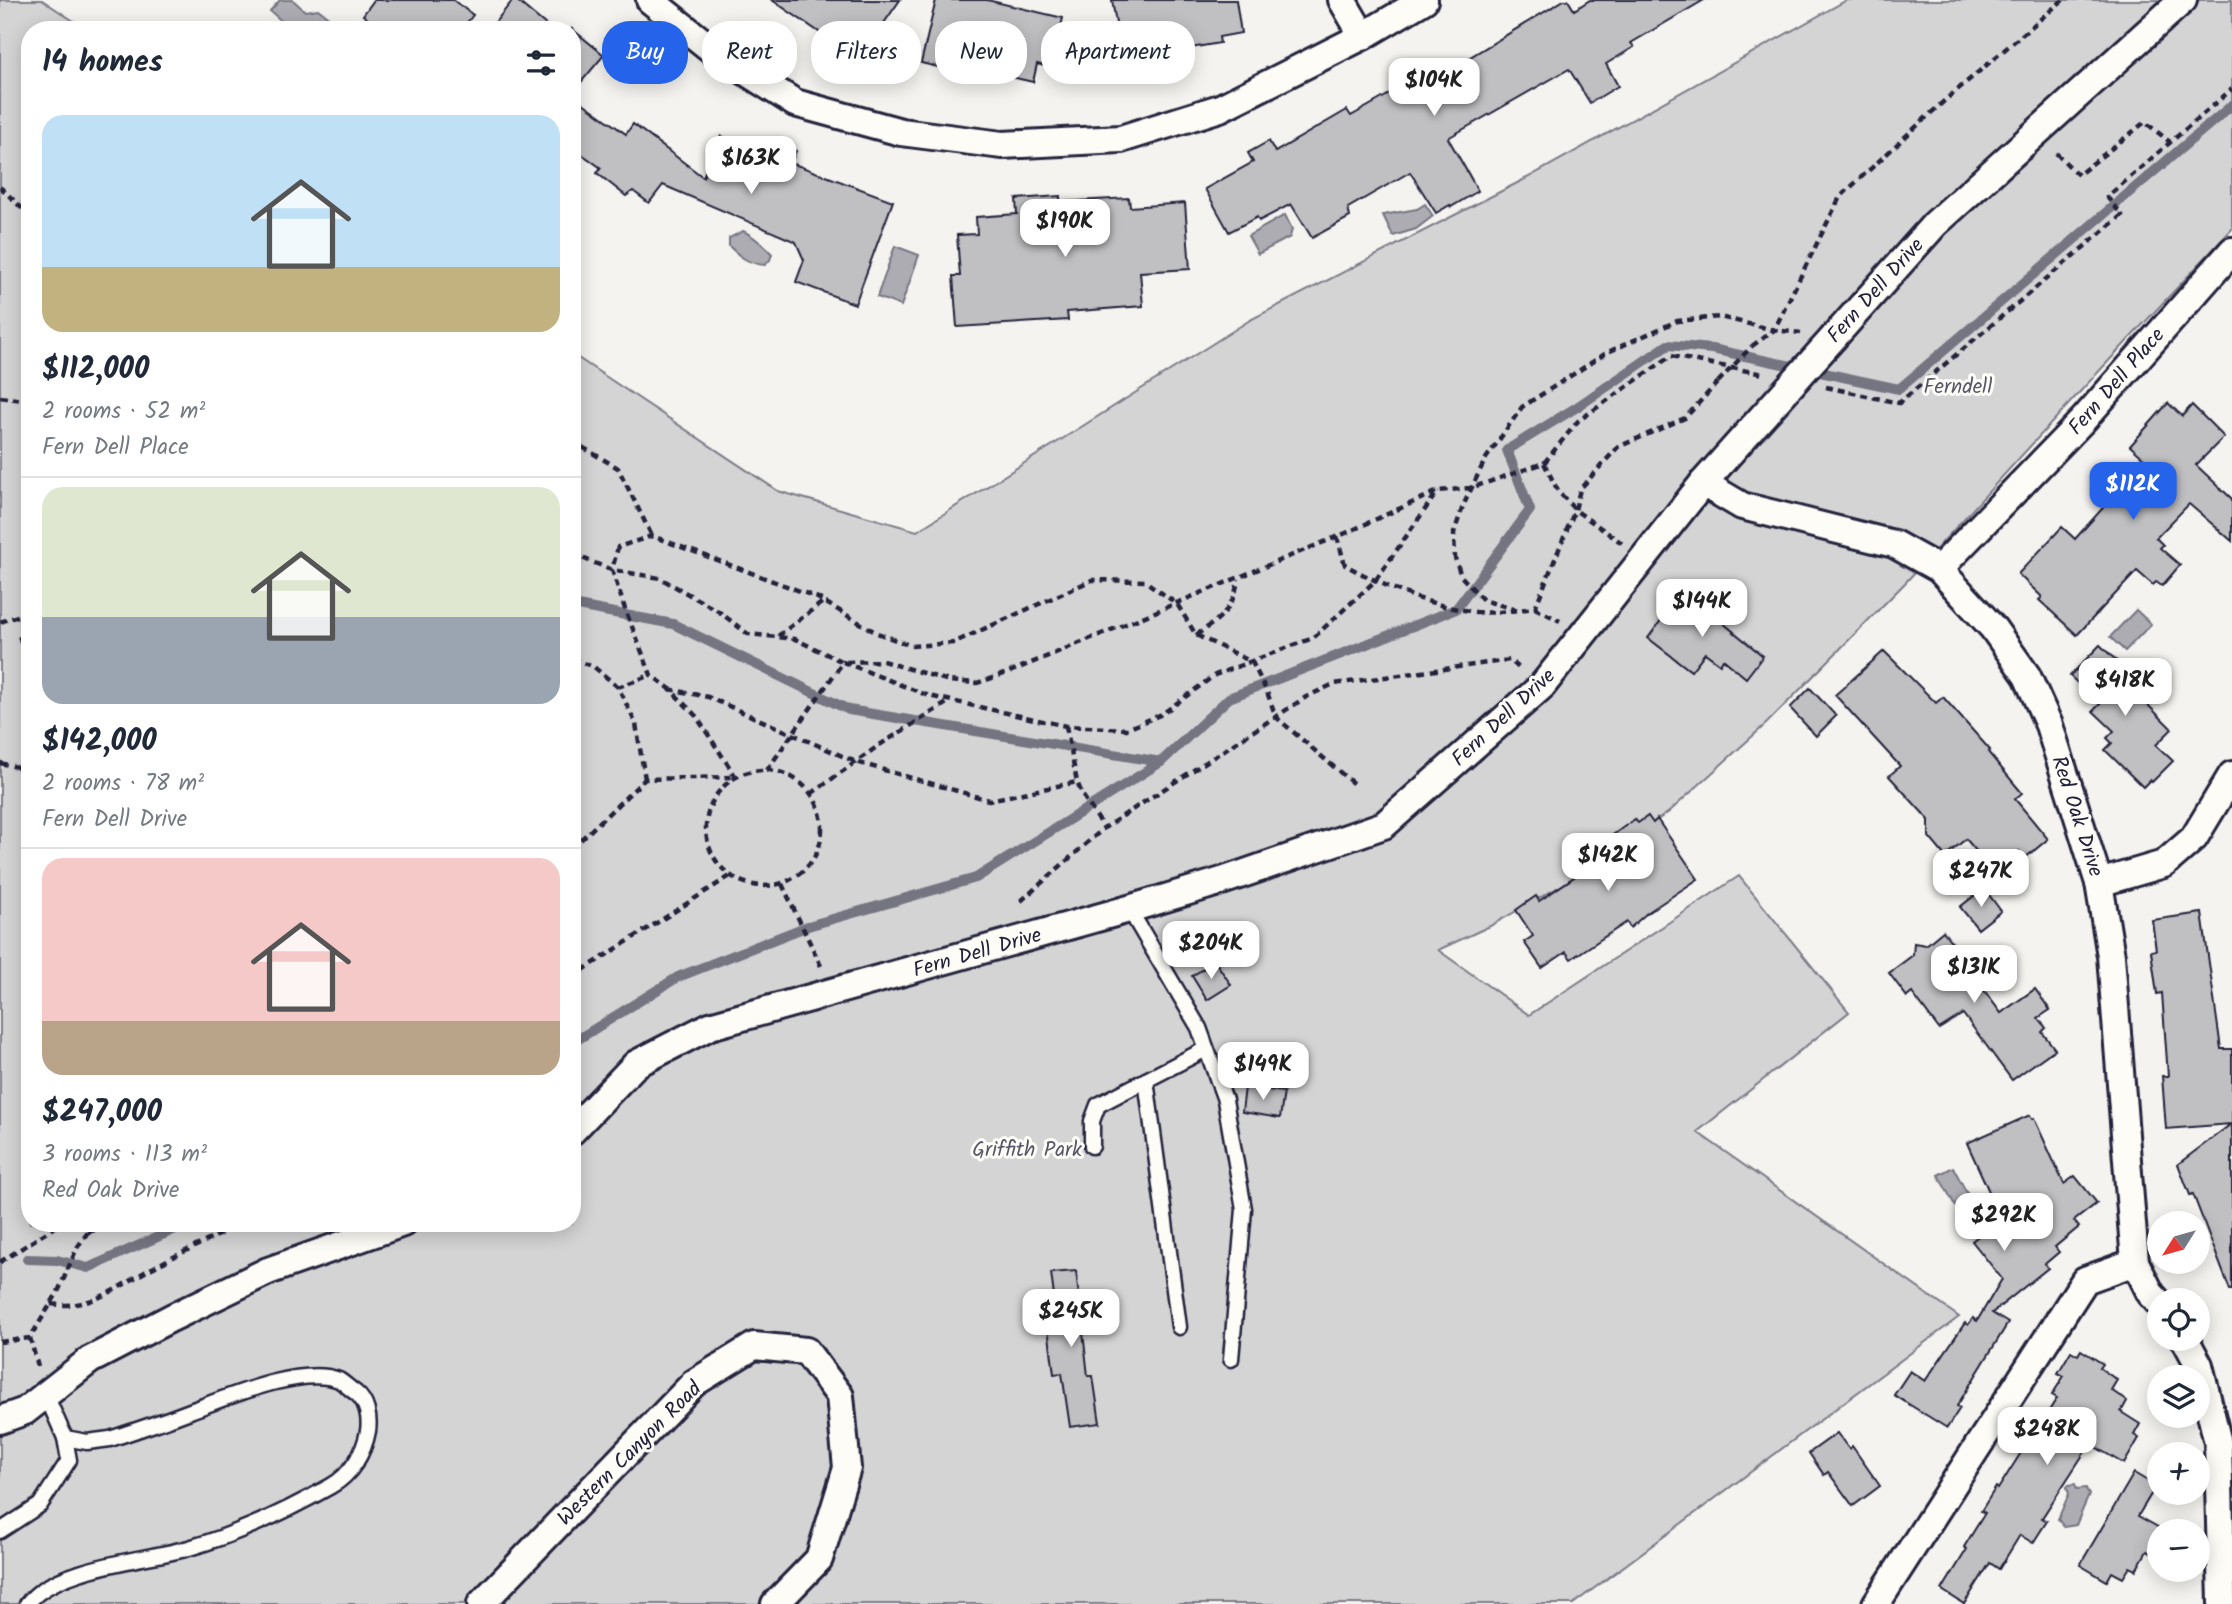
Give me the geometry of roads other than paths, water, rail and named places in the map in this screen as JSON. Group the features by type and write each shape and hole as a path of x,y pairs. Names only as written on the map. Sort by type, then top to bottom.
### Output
{"street":[{"path":"650,0 715,51 794,103 901,132 1002,145 1121,139 1220,108 1363,36 1424,0"},
{"path":"1342,0 1363,36"},
{"name":"Fern Dell Drive","path":"581,1121 636,1064 710,1026 1129,909 1222,881 1384,825 1542,686 1703,483 1935,224 2183,0"},
{"name":"Fern Dell Place","path":"1939,569 2084,419 2232,251"},
{"name":"Red Oak Drive","path":"1703,483 1742,506 1894,544 1939,569 1993,628 2027,676 2049,725 2099,883 2111,956 2135,1262 2148,1288"},
{"path":"2099,883 2164,864 2194,838 2232,775"},
{"path":"0,1420 25,1411 90,1360 268,1271 378,1232"},
{"path":"1876,1604 2085,1280 2135,1262"},
{"name":"Western Canyon Road","path":"481,1604 694,1383 754,1346 806,1351 840,1396 848,1468 819,1559 775,1604"},
{"path":"2191,1351 2199,1365 2218,1443 2222,1604"}],"lane":[{"path":"1129,909 1199,1028 1225,1100 1244,1209 1231,1359"},
{"path":"1092,1146 1092,1121 1098,1105 1206,1049"},
{"path":"1146,1080 1179,1327"},
{"path":"27,1604 35,1594 67,1578 190,1548 271,1516 334,1485 352,1467 365,1447 370,1420 361,1397 338,1380 305,1376 246,1389 110,1439 87,1442 65,1438"},
{"path":"0,1531 40,1504 69,1460 65,1438 46,1395"}],"waterway":[{"path":"581,1037 678,977 808,926 976,878 1161,762 1229,698 1456,609 1530,510 1507,450 1577,407 1668,345 1712,349 1899,389 2232,105"},
{"path":"581,607 673,624 849,710 1161,762"},
{"path":"27,1259 57,1260 88,1268 169,1232"}],"park label":[{"name":"Ferndell","path":"1958,386"},
{"name":"Griffith Park","path":"1027,1149"}]}
